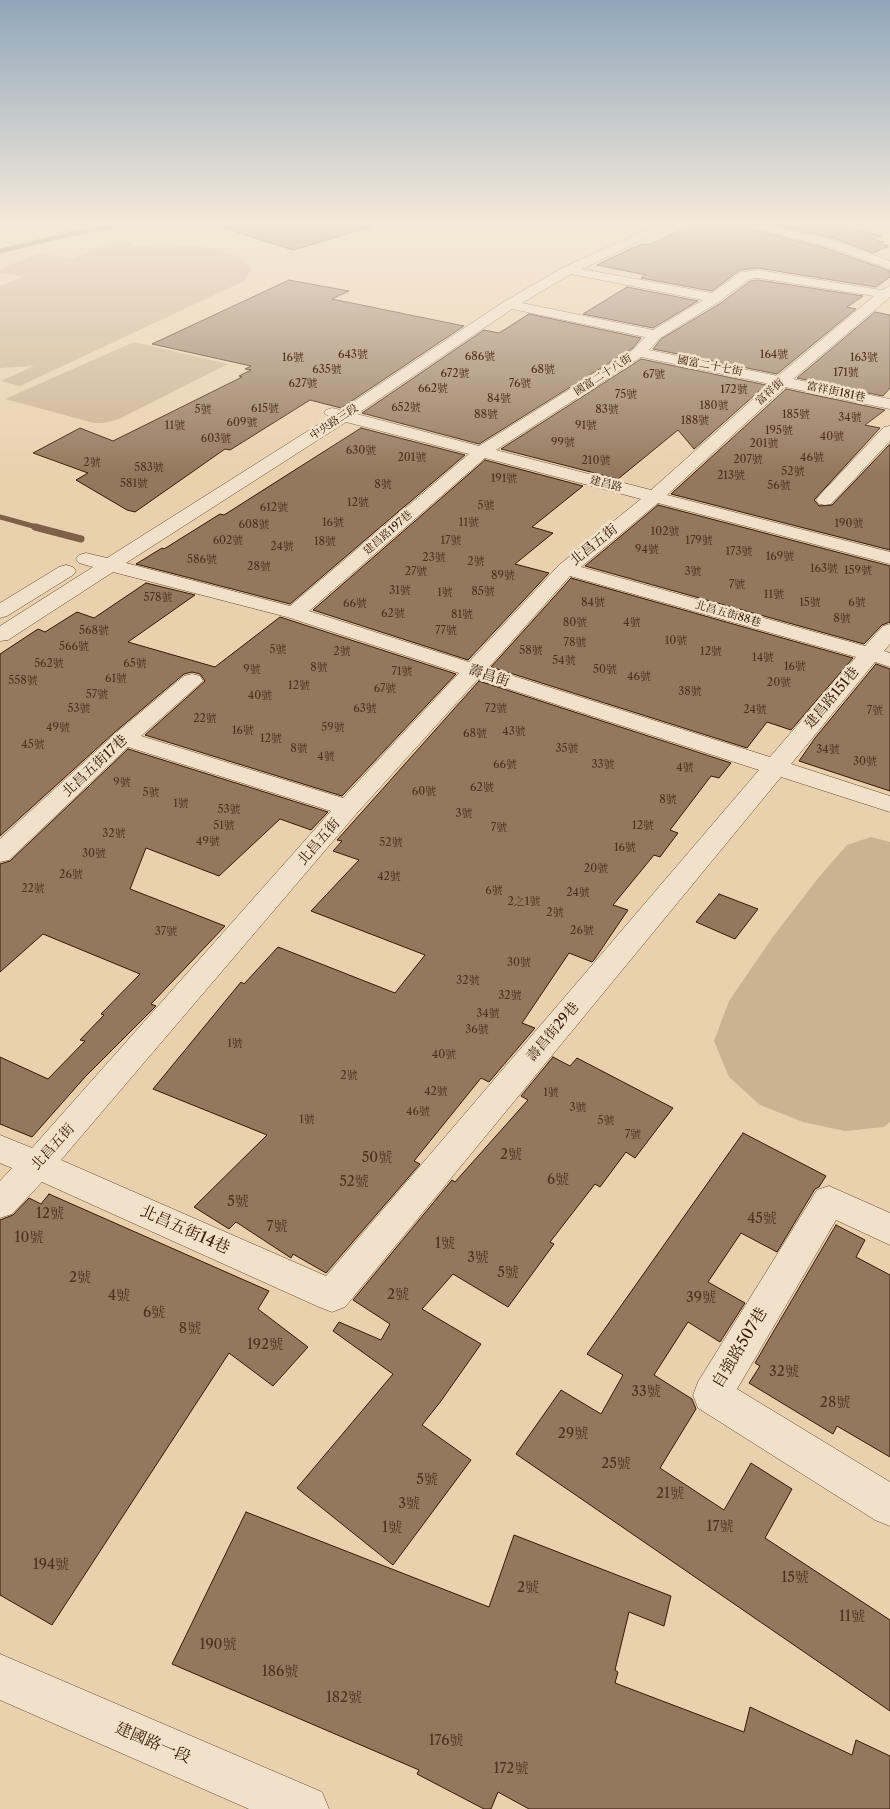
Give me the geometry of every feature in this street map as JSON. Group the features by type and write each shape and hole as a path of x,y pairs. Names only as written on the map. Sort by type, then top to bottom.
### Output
{"street":[{"path":"438,336 486,305"},
{"name":"中央路三段","path":"0,612 342,417 508,305"},
{"path":"517,305 655,335"},
{"name":"國富二十八街","path":"482,452 639,352 655,335 703,305"},
{"name":"富祥街","path":"654,496 782,381 871,305"},
{"name":"國富二十七街","path":"639,352 782,381"},
{"name":"富祥街181巷","path":"782,381 890,404"},
{"name":"中央路三段","path":"317,412 338,398"},
{"name":"建昌路","path":"317,412 482,452 890,558"},
{"path":"825,500 890,431"},
{"name":"建昌路197巷","path":"294,614 482,452"},
{"name":"北昌五街","path":"0,1204 38,1164 348,808 566,568 654,496"},
{"name":"中央路三段","path":"0,635 99,557"},
{"name":"壽昌街","path":"99,557 294,614 890,804"},
{"name":"北昌五街88巷","path":"566,568 880,657"},
{"name":"建昌路151巷","path":"774,767 880,657 890,630"},
{"name":"北昌五街17巷","path":"0,854 124,738 192,681"},
{"path":"124,738 348,808"},
{"name":"壽昌街29巷","path":"332,1296 774,767"},
{"path":"0,1148 38,1164"},
{"name":"北昌五街14巷","path":"38,1164 332,1296"},
{"name":"自強路507巷","path":"890,1230 829,1200 712,1395 890,1504"},
{"name":"建國路一段","path":"0,1677 305,1809"}],"shaded area":[{"path":"0,305 192,305 20,386 1,381 34,366 0,368"},
{"path":"134,342 228,364 119,419 104,423 94,423 5,399"},
{"path":"871,837 890,842 890,1122 884,1127 845,1131 803,1122 760,1105 729,1077 714,1041 729,1001 772,938 819,877 847,845"}],"building":[{"path":"235,305 363,305 464,326 341,408 310,400 230,450 225,449 135,512 127,510 76,480 88,473 33,453 80,428 113,441 242,377 239,376 251,370 245,369 251,366 152,344"},
{"path":"597,305 691,305 653,328 583,314"},
{"path":"717,305 849,305 847,307 856,309 777,374 653,349 661,339"},
{"path":"875,312 890,315 890,388 883,396 797,378"},
{"path":"529,314 641,338 633,348 479,444 362,413 484,330 499,333"},
{"path":"641,359 766,385 694,449 678,430 618,479 501,449"},
{"path":"786,389 885,410 865,425 880,428 814,500 819,506 832,505 890,444 890,550 671,494"},
{"path":"361,428 465,455 290,604 136,564 220,514 224,515"},
{"path":"485,460 583,486 532,527 553,533 515,564 549,573 468,660 313,610"},
{"path":"658,505 890,566 890,622 882,625 864,644 585,566"},
{"path":"571,578 853,658 791,730 767,722 747,748 491,667"},
{"path":"146,583 195,595 128,642 215,667 280,617 456,674 342,796 145,735 205,681 200,674 192,672 184,674 115,732 0,836 0,654 38,629 45,632 77,612 94,618"},
{"path":"876,664 890,669 890,791 799,761 815,738"},
{"path":"479,681 731,763 719,778 711,776 670,830 678,833 660,857 654,855 613,905 628,910 594,960 592,962 569,953 522,1023 535,1028 489,1082 481,1078 414,1161 420,1164 326,1273 293,1254 291,1258 236,1222 229,1229 194,1207 267,1135 153,1089 241,982 244,984 278,947 395,993 425,955 311,911 359,860 333,851 342,841 337,840"},
{"path":"128,749 328,812 311,830 280,819 219,876 146,848 130,889 225,926 151,1004 156,1006 85,1077 32,1137 0,1124 0,1057 48,1079 85,1041 80,1040 104,1015 101,1014 140,974 43,934 0,972 0,864 10,861"},
{"path":"719,894 758,909 735,939 696,922"},
{"path":"553,1057 570,1066 577,1058 673,1108 635,1158 626,1152 600,1187 595,1184 550,1242 554,1244 508,1307 453,1274 422,1309 481,1344 422,1425 471,1460 393,1565 297,1488 393,1374 333,1331 339,1322 381,1340 390,1324 353,1300 452,1180 455,1182 528,1100 521,1096"},
{"path":"743,1133 826,1176 819,1187 815,1189 777,1252 741,1233 708,1282 745,1303 720,1342 688,1322 654,1375 692,1399 696,1409 660,1468 724,1510 751,1463 792,1489 765,1538 890,1620 890,1711 516,1454 561,1390 601,1414 623,1375 587,1354"},
{"path":"49,1194 269,1291 258,1309 308,1347 273,1386 229,1353 52,1625 0,1595 0,1220 13,1215 29,1198 41,1204"},
{"path":"836,1225 865,1240 856,1257 890,1275 890,1457 837,1426 833,1434 749,1383 760,1366 755,1363"},
{"path":"246,1512 489,1607 514,1535 671,1596 664,1626 629,1612 615,1670 618,1672 615,1683 744,1732 750,1707 852,1755 856,1740 890,1756 890,1809 529,1809 498,1792 491,1809 484,1809 417,1774 419,1770 172,1664"}],"waterway":[{"path":"0,517 40,528"},
{"path":"35,527 81,539"}]}
